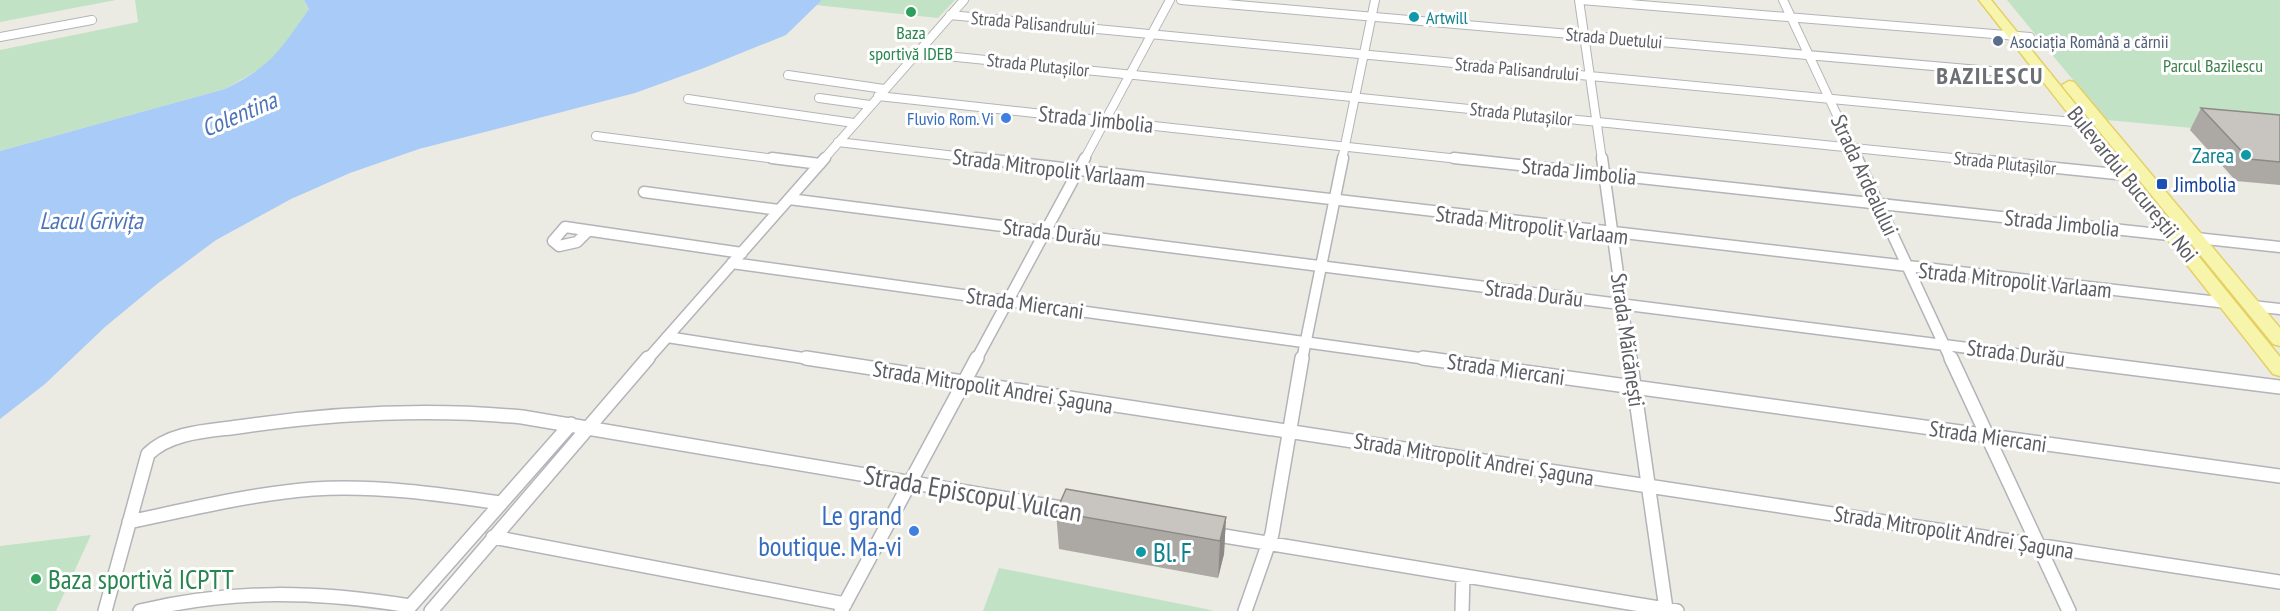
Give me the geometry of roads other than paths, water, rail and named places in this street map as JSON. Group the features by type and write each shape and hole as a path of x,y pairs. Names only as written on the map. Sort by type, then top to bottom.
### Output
{"main road":[{"name":"Bulevardul Bucureștii Noi","path":"1985,0 2280,370"},
{"name":"Bulevardul Bucureștii Noi","path":"1999,0 2280,340"}],"street":[{"path":"431,611 589,426 789,199 815,163 838,142 964,0"},
{"path":"494,537 843,608 908,482 1046,232 1170,0"},
{"name":"Strada Duetului","path":"1180,0 2047,76"},
{"path":"1245,611 1269,544 1319,267 1375,0"},
{"path":"1580,0 2030,37"},
{"name":"Strada Măicănești","path":"1580,0 1647,486 1671,610"},
{"name":"Strada Ardealului","path":"1783,0 2069,611"},
{"name":"Strada Palisandrului","path":"950,15 2084,123"},
{"path":"0,38 92,20"},
{"name":"Strada Plutașilor","path":"917,53 2126,175"},
{"name":"Strada Jimbolia","path":"789,75 881,92 1106,120 2280,247"},
{"path":"819,98 870,105"},
{"path":"688,99 854,123"},
{"path":"596,136 815,163"},
{"name":"Strada Mitropolit Varlaam","path":"838,142 1078,172 2227,303"},
{"path":"644,192 779,210"},
{"name":"Strada Durău","path":"789,199 2280,387"},
{"path":"588,231 742,253"},
{"name":"Strada Miercani","path":"732,263 2280,476"},
{"path":"2252,306 2280,309"},
{"name":"Strada Mitropolit Andrei Șaguna","path":"667,337 2280,582"},
{"name":"Strada Episcopul Vulcan","path":"129,522 148,454 156,446 176,437 338,413 448,411 495,413 589,426 1092,514"},
{"path":"140,611 214,597 297,591 337,595 408,609 571,424"},
{"path":"105,611 129,522 284,493 339,488 420,492 500,503"},
{"path":"1197,532 1671,610"},
{"path":"1462,611 1464,576"}],"water":[{"name":"Lacul Grivița","path":"304,0 822,0 786,35 704,68 635,93 419,149 350,173 291,199 216,240 157,284 105,327 45,384 0,419 0,151 225,89 254,72 274,56 309,9"}],"place":[{"name":"Baza sportivă IDEB","path":"911,12"},
{"name":"Artwill","path":"1414,17"},
{"name":"Asociația Română a cărnii","path":"1998,41"},
{"name":"Fluvio Rom. Vi","path":"1006,118"},
{"name":"Zarea","path":"2246,155"},
{"name":"Jimbolia","path":"2162,184"},
{"name":"Le grand boutique. Ma-vi","path":"914,531"},
{"name":"Bl. F","path":"1141,552"},
{"name":"Baza sportivă ICPTT","path":"36,579"}],"district":[{"name":"BAZILESCU","path":"1990,75"}],"park label":[{"name":"Parcul Bazilescu","path":"2213,65"}],"water label":[{"name":"Colentina","path":"239,114"}]}
